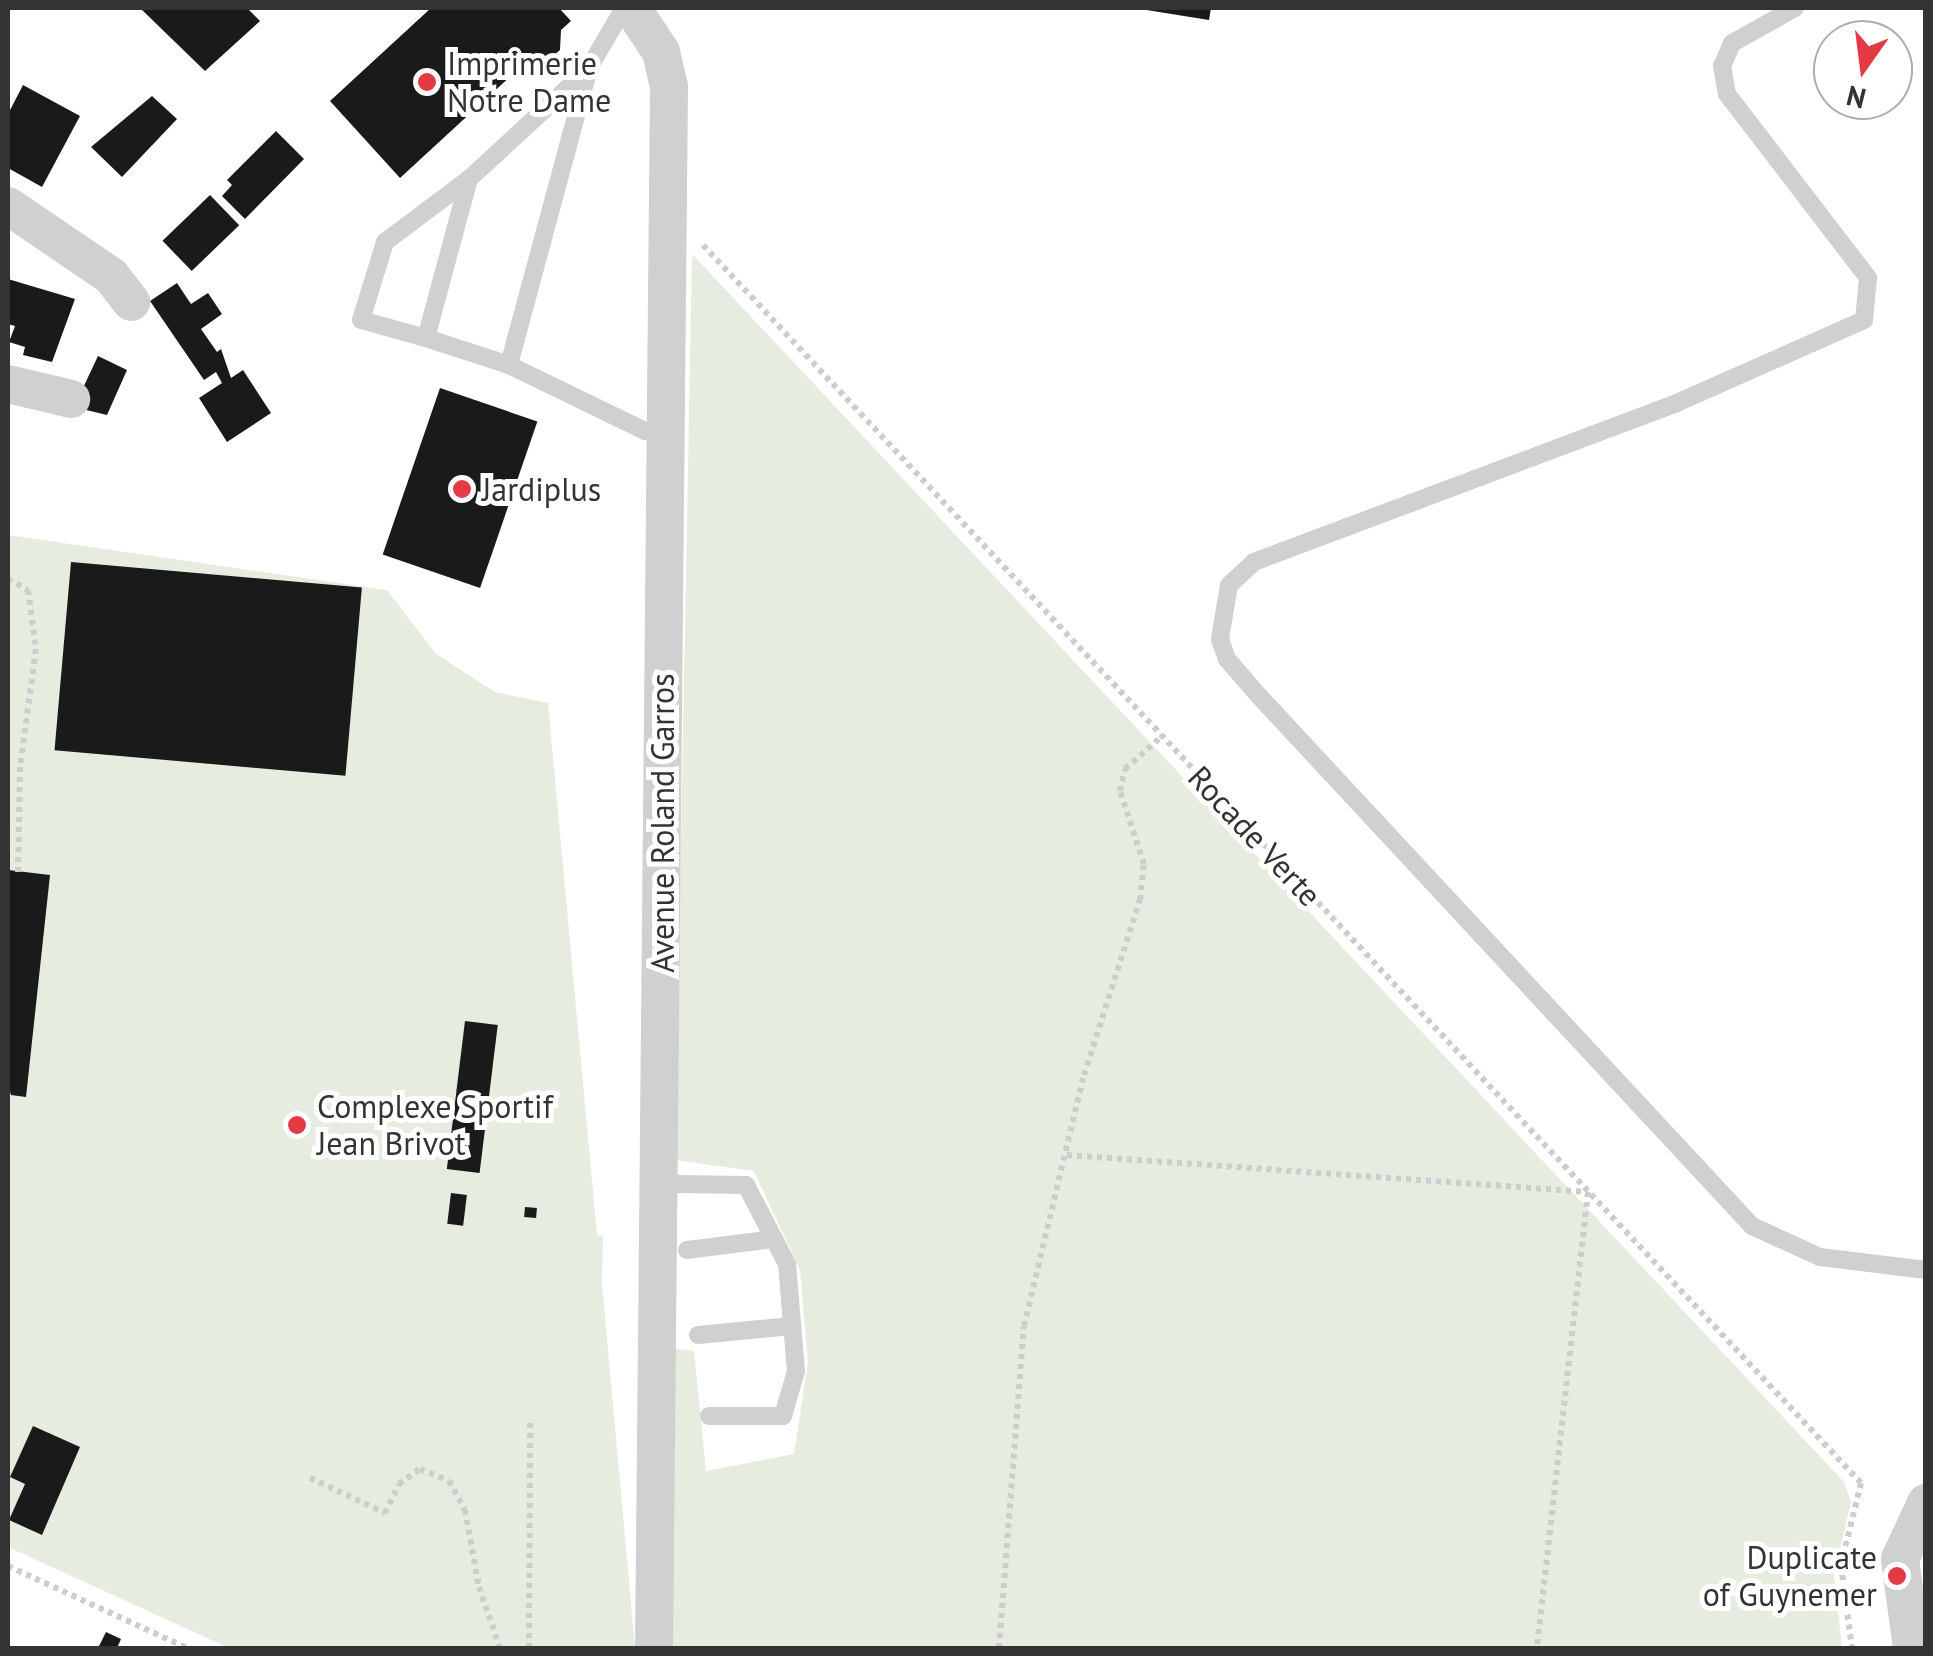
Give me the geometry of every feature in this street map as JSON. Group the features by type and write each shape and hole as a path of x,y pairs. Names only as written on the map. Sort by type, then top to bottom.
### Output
{"street":[{"name":"Avenue Roland Garros","path":"632,8 661,52 670,87 654,1648"},
{"path":"8,206 111,276 132,302"},
{"path":"8,384 71,399"},
{"path":"1912,1648 1900,1560 1926,1503"}],"lane":[{"path":"509,365 589,68 624,8"},
{"path":"1795,8 1732,42 1722,66 1727,94 1868,278 1864,320 1677,403 1281,548 1229,585 1220,639 1227,659 1259,696 1752,1226 1820,1257 1926,1270"},
{"path":"589,68 469,179 385,242 361,320 509,365 645,431 666,433"},
{"path":"426,338 469,179"},
{"path":"657,1190 678,1184 746,1186 787,1264 796,1371 782,1416 708,1416"},
{"path":"686,1250 774,1239"},
{"path":"698,1335 792,1326"}],"path":[{"name":"Rocade Verte","path":"695,236 1860,1484 1841,1565 1852,1648"},
{"path":"8,579 28,590 36,649 20,767 18,872"},
{"path":"1000,1648 1024,1326 1084,1076 1140,900 1144,864 1120,790 1126,769 1162,736"},
{"path":"1067,1155 1588,1192 1537,1648"},
{"path":"528,1648 530,1420"},
{"path":"310,1478 385,1512 399,1484 420,1469 449,1481 465,1510 479,1587 500,1648"},
{"path":"8,1566 188,1648"}],"shaded area":[{"path":"692,254 1844,1482 1851,1502 1834,1576 1842,1648 669,1648 672,1348 694,1351 706,1471 794,1454 808,1362 800,1270 754,1171 675,1160"},
{"name":"Complexe Sportif Jean Brivot","path":"8,535 387,590 436,654 495,692 548,703 597,1235 603,1236 602,1284 635,1648 229,1648 8,1547"}],"building":[{"path":"140,8 247,8 260,21 205,71"},
{"name":"Imprimerie Notre Dame","path":"431,8 559,8 571,21 561,30 560,50 545,63 525,63 400,178 330,101"},
{"path":"1134,8 1211,8 1209,20"},
{"path":"23,85 80,116 42,187 8,168 8,114"},
{"path":"152,96 177,119 122,177 91,147"},
{"path":"276,131 304,159 245,219 222,196 232,185 227,180"},
{"path":"210,195 239,225 192,271 163,241"},
{"path":"8,279 75,299 52,362 23,355 25,347 9,342 15,326 8,324"},
{"path":"177,283 191,304 208,293 222,314 201,329 217,352 221,349 231,378 243,370 271,413 227,442 199,398 222,383 216,372 204,380 150,301"},
{"path":"98,356 127,370 107,415 74,407"},
{"name":"Jardiplus","path":"440,388 537,422 480,588 383,554"},
{"path":"71,562 362,587 345,776 55,750"},
{"path":"8,870 50,875 26,1097 11,1095 8,1085"},
{"path":"465,1021 498,1025 480,1173 447,1169"},
{"path":"451,1193 467,1195 463,1226 447,1224"},
{"path":"525,1207 537,1208 536,1218 524,1217"},
{"path":"33,1426 80,1447 42,1535 9,1520 25,1484 10,1477"},
{"path":"106,1632 121,1639 117,1648 98,1648"}],"place":[{"name":"Imprimerie Notre Dame","path":"427,82"},
{"name":"Jardiplus","path":"462,489"},
{"name":"Complexe Sportif Jean Brivot","path":"297,1125"},
{"name":"Duplicate of Guynemer","path":"1897,1576"}]}
